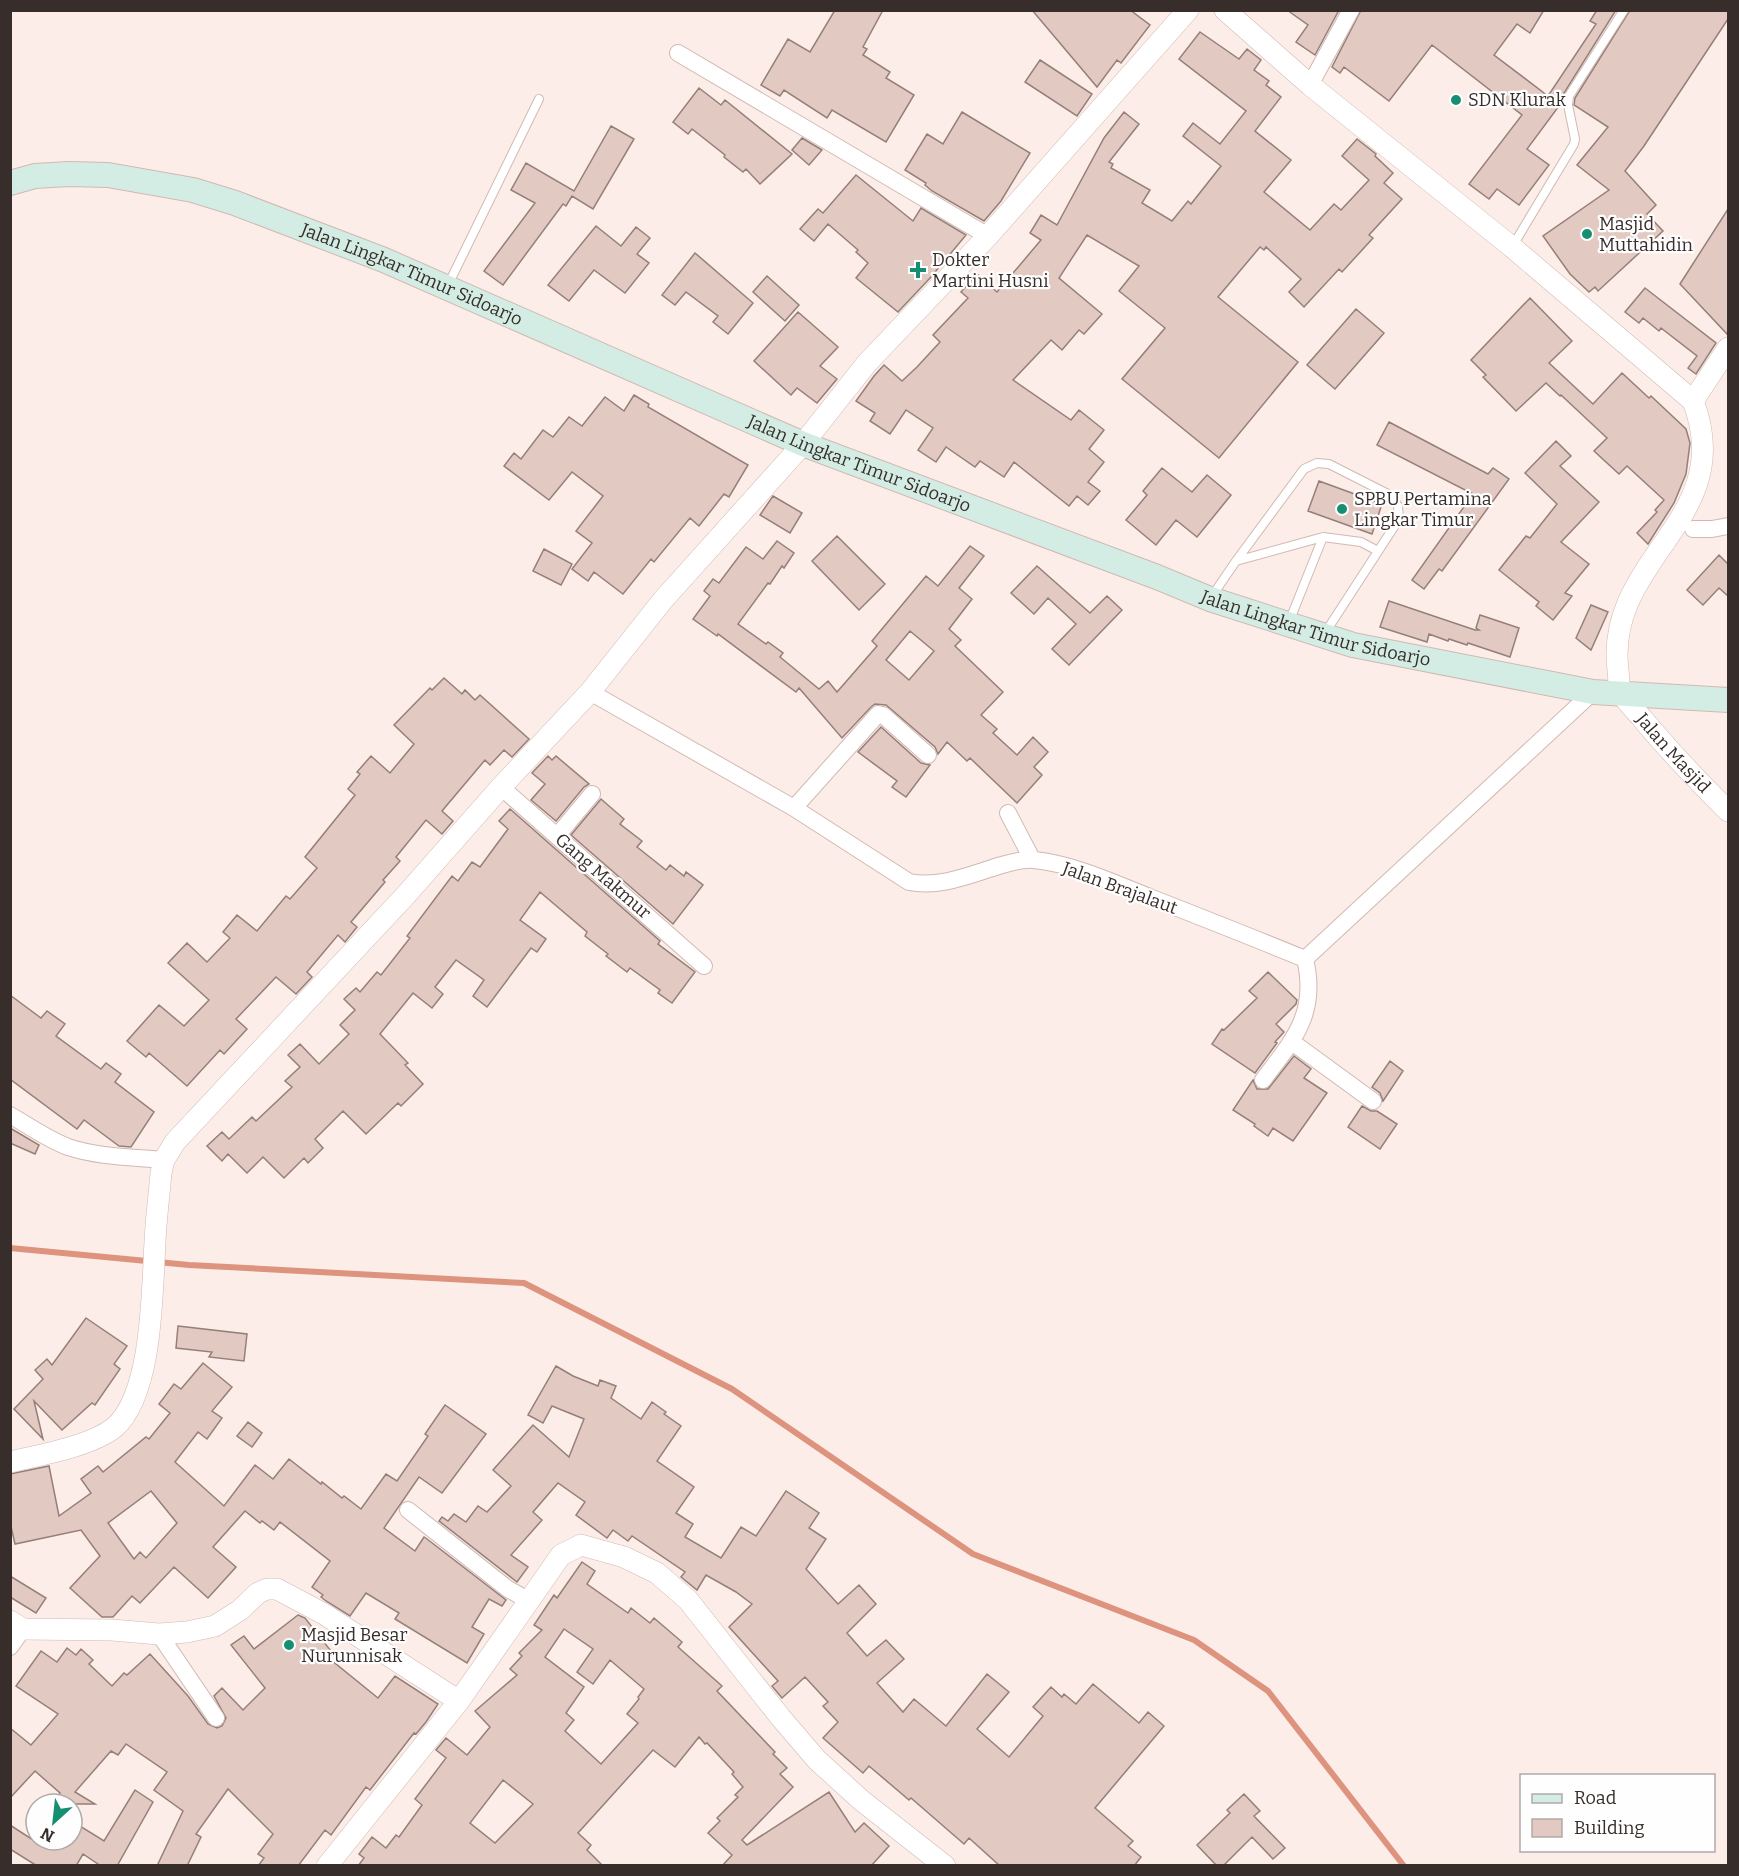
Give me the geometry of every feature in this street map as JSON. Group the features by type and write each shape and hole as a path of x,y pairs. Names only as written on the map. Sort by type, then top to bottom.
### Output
{"main road":[{"name":"Jalan Lingkar Timur Sidoarjo","path":"10,183 35,176 108,175 193,190 307,229 384,260 803,444 1210,599 1323,636 1426,661 1593,692 1728,700"}],"street":[{"path":"10,1462 68,1448 101,1435 115,1427 125,1414 137,1389 147,1350 152,1308 158,1203 163,1166 175,1142 397,905 501,787 583,699 663,600 803,444 867,363 988,236 1188,10"},
{"path":"1225,10 1310,85 1512,247 1693,401 1711,427 1716,440 1718,465 1716,486"},
{"path":"1310,85 1351,10"},
{"path":"678,53 988,236"},
{"path":"1693,401 1728,348"},
{"path":"1621,692 1617,659 1618,645 1621,628 1629,609 1642,588 1693,530 1709,507"},
{"path":"1693,530 1728,526"},
{"path":"1263,1080 1292,1042 1304,1016 1310,988 1305,959 1593,692"},
{"name":"Jalan Masjid","path":"1621,692 1664,745 1728,811"},
{"name":"Jalan Brajalaut","path":"583,699 794,808 909,882 940,883 1011,862 1032,859 1063,866 1133,890 1305,959"},
{"path":"794,808 878,714 883,715 928,755"},
{"name":"Gang Makmur","path":"501,787 704,966"},
{"path":"557,836 592,794"},
{"path":"1008,813 1032,859"},
{"path":"1292,1042 1373,1101"},
{"path":"10,1115 44,1136 67,1146 94,1154 163,1166"},
{"path":"408,1510 508,1589 528,1600"},
{"path":"327,1866 459,1701 561,1555 581,1545 624,1557 657,1573 688,1600 773,1709 817,1760 861,1800 945,1866"},
{"path":"10,1647 17,1625 159,1634 187,1632 215,1626 240,1610 258,1593 267,1589 277,1589 324,1614 459,1701"},
{"path":"159,1634 216,1718"}],"lane":[{"path":"1512,247 1574,144 1568,105 1569,96 1624,10"},
{"path":"446,288 539,99"},
{"path":"1210,599 1304,469 1317,463 1329,464 1390,495 1398,506 1399,519 1323,636"},
{"path":"1236,561 1323,537 1346,539 1378,551"},
{"path":"1288,625 1323,537"}],"building":[{"path":"835,10 883,10 863,47 867,49 863,55 890,72 886,78 914,95 886,142 832,110 827,118 784,90 780,96 761,85 788,39 810,52"},
{"path":"1032,10 1130,10 1150,25 1121,63 1117,60 1097,87"},
{"path":"1287,10 1339,10 1315,55 1296,42 1308,25"},
{"path":"1361,10 1544,10 1530,33 1517,24 1494,55 1548,96 1596,24 1590,21 1597,10 1616,10 1564,93 1562,102 1527,149 1549,165 1519,205 1497,189 1489,199 1469,184 1522,115 1432,45 1389,101 1344,67 1340,73 1332,67"},
{"path":"1630,10 1728,10 1728,19 1625,171 1656,205 1647,214 1663,231 1598,291 1595,287 1589,292 1570,274 1543,236 1609,190 1577,165 1608,127 1574,105 1575,98"},
{"path":"1200,32 1239,59 1247,49 1261,60 1254,70 1269,81 1266,85 1281,97 1255,131 1291,160 1264,192 1310,230 1334,204 1341,210 1369,180 1342,156 1357,139 1376,154 1375,156 1393,173 1384,183 1402,199 1369,235 1373,238 1342,272 1339,269 1304,307 1289,292 1301,279 1266,247 1264,250 1260,247 1218,297 1298,362 1219,458 1122,379 1165,328 1119,291 1139,266 1087,235 1059,278 1102,314 1084,334 1079,330 1062,350 1051,340 1013,380 1071,420 1079,410 1104,430 1089,449 1104,462 1088,482 1100,491 1088,505 1077,496 1069,506 1014,462 1004,477 980,461 975,467 946,447 936,462 918,450 933,428 906,410 890,434 870,421 875,413 856,401 874,376 884,365 902,381 917,367 940,342 933,335 968,298 961,292 977,274 997,292 1041,240 1030,233 1041,215 1057,225 1104,138 1124,112 1139,124 1109,162 1113,164 1111,168 1150,190 1142,203 1172,221 1188,201 1191,204 1221,166 1183,136 1193,123 1220,144 1246,111 1179,59"},
{"path":"1040,60 1092,94 1077,116 1025,82"},
{"path":"699,88 721,105 725,100 792,154 760,184 746,169 743,172 692,129 688,134 673,122"},
{"path":"962,112 1030,153 1001,201 984,221 932,191 925,185 926,183 905,170 927,134 943,144"},
{"path":"611,126 634,139 593,209 572,196 566,206 563,204 503,285 484,271 535,203 511,190 526,163 574,191"},
{"path":"802,138 822,150 809,165 792,150"},
{"path":"856,175 913,221 921,208 966,235 898,312 856,278 868,263 856,252 858,250 828,224 814,241 800,229 818,209 823,213"},
{"path":"1728,209 1728,335 1680,284"},
{"path":"596,226 621,246 636,227 650,238 637,254 649,263 625,293 594,270 569,301 548,285"},
{"path":"695,253 753,303 728,334 713,322 718,316 686,292 675,305 662,295"},
{"path":"767,276 799,305 785,321 753,292"},
{"path":"1645,288 1716,343 1696,374 1688,368 1697,356 1661,328 1659,331 1643,318 1639,323 1625,312"},
{"path":"1530,298 1572,341 1549,363 1593,404 1622,373 1686,429 1690,443 1686,474 1674,503 1648,544 1637,533 1657,512 1655,510 1664,500 1627,466 1619,474 1594,451 1607,438 1546,383 1516,411 1483,377 1486,375 1471,360"},
{"path":"1356,309 1384,333 1335,389 1307,365"},
{"path":"798,312 838,347 820,366 837,379 817,403 797,388 791,395 754,361"},
{"path":"634,395 649,404 648,407 748,465 729,497 724,494 699,526 690,518 654,562 651,559 623,594 594,572 588,581 572,569 592,543 576,531 603,496 572,472 549,500 504,466 514,453 521,459 543,430 553,437 569,417 582,426 605,397 624,411"},
{"path":"1389,422 1488,474 1493,468 1509,479 1442,571 1439,569 1424,589 1412,580 1473,494 1377,445"},
{"path":"1556,441 1571,456 1560,466 1599,502 1561,542 1589,564 1565,593 1572,596 1553,620 1536,606 1539,602 1499,570 1526,536 1530,538 1557,504 1525,473"},
{"path":"1162,468 1192,492 1207,475 1231,495 1197,537 1176,520 1156,545 1126,520 1147,495 1143,491"},
{"path":"1319,481 1382,504 1372,534 1308,511"},
{"path":"773,496 802,513 790,533 760,515"},
{"path":"837,536 885,584 859,610 812,561"},
{"path":"777,541 794,553 784,568 782,566 770,584 768,583 738,624 783,653 780,657 819,689 828,681 837,692 877,646 872,641 926,576 938,586 970,546 984,556 959,588 972,599 949,629 961,640 955,646 1003,692 981,715 997,729 993,733 1017,755 1033,737 1048,752 1034,767 1042,775 1017,803 970,758 967,761 947,742 938,754 935,747 886,705 875,704 871,707 842,738 799,688 796,692 718,634 717,636 693,619 710,596 704,591 713,579 719,583 746,547 763,559","holes":["910,631 934,651 909,680 886,660"]},
{"path":"544,549 572,564 561,585 533,571"},
{"path":"1719,555 1728,564 1728,596 1719,588 1703,605 1687,590"},
{"path":"1037,566 1090,613 1107,596 1122,610 1069,665 1052,649 1076,624 1048,598 1034,614 1011,593"},
{"path":"1389,601 1475,630 1479,630 1476,628 1480,615 1519,628 1510,657 1468,643 1467,645 1449,639 1448,641 1429,634 1427,642 1380,627"},
{"path":"1591,605 1608,612 1591,650 1576,638"},
{"path":"444,678 462,694 465,690 475,700 480,695 529,739 512,757 504,750 490,765 485,760 442,811 453,821 442,834 426,820 396,857 400,861 383,880 385,882 351,922 357,927 345,942 338,935 307,972 312,977 296,994 276,977 236,1019 247,1029 224,1054 220,1050 187,1086 149,1053 146,1057 127,1041 159,1005 184,1026 209,1000 168,963 187,943 207,962 230,938 223,932 237,915 257,931 286,896 290,899 317,868 305,857 355,795 348,789 360,774 357,772 371,756 390,773 414,744 394,725 430,688 432,690"},
{"path":"881,727 921,763 930,765 906,797 892,787 897,781 858,752"},
{"path":"548,756 552,760 556,756 589,784 556,821 531,800 545,784 532,773"},
{"path":"601,799 624,819 620,824 642,841 637,847 666,870 670,865 684,876 686,872 703,885 673,924 571,835"},
{"path":"510,809 660,941 658,944 695,972 672,1003 658,993 660,990 630,968 627,972 606,956 608,954 585,936 587,932 540,892 520,920 546,939 537,952 531,948 487,1007 473,996 484,980 456,960 435,987 443,994 432,1008 413,993 380,1034 408,1063 405,1065 423,1084 401,1106 398,1103 366,1134 343,1111 315,1139 323,1148 308,1163 304,1158 284,1178 263,1157 247,1173 228,1154 222,1161 207,1146 222,1132 229,1139 252,1117 256,1121 292,1087 285,1081 300,1067 288,1055 300,1044 319,1064 349,1034 340,1025 355,1010 344,999 356,988 360,992 377,972 381,975 410,938 407,936 452,876 458,881 472,862 480,867 508,829 499,821"},
{"path":"1268,972 1297,1000 1296,1004 1276,1024 1284,1032 1255,1073 1212,1044 1222,1029 1224,1030 1257,998 1249,991"},
{"path":"10,995 41,1018 47,1011 65,1024 56,1036 101,1069 106,1063 121,1074 115,1082 154,1112 131,1147 119,1146 84,1120 77,1129 10,1079"},
{"path":"1294,1056 1311,1069 1304,1078 1327,1093 1293,1141 1273,1128 1268,1136 1254,1126 1255,1124 1233,1110 1253,1080 1257,1089 1268,1089"},
{"path":"1390,1061 1403,1071 1383,1101 1380,1093 1372,1087"},
{"path":"1362,1106 1371,1111 1377,1111 1397,1124 1380,1149 1348,1127"},
{"path":"10,1128 39,1145 35,1154 10,1143"},
{"path":"86,1318 127,1346 114,1364 120,1369 95,1405 92,1403 62,1430 34,1401 43,1439 14,1409 43,1379 35,1370 47,1359 52,1365"},
{"path":"178,1326 247,1334 244,1361 209,1357 212,1352 176,1348"},
{"path":"203,1363 232,1387 212,1411 222,1418 207,1439 198,1432 175,1462 224,1506 255,1465 273,1479 289,1459 321,1484 322,1482 361,1509 386,1474 397,1481 428,1436 425,1434 445,1405 486,1434 442,1493 419,1477 384,1528 415,1551 424,1537 506,1600 502,1606 489,1599 472,1627 484,1634 467,1663 395,1619 399,1613 366,1593 350,1616 326,1601 321,1597 323,1595 312,1587 330,1561 280,1522 274,1530 262,1521 260,1523 245,1511 213,1547 236,1567 208,1598 174,1567 140,1603 132,1596 113,1617 102,1617 70,1588 100,1556 81,1530 15,1544 10,1522 10,1474 49,1466 59,1516 91,1493 81,1479 98,1466 103,1472 146,1437 149,1439 170,1413 159,1404 174,1384 181,1389","holes":["151,1491 177,1523 146,1558 140,1552 134,1559 108,1523"]},
{"path":"556,1366 598,1386 600,1380 616,1386 611,1398 641,1419 652,1402 681,1426 657,1461 694,1487 676,1513 693,1524 685,1537 721,1558 741,1527 756,1536 786,1491 819,1513 809,1528 826,1539 806,1569 838,1604 859,1585 876,1604 847,1633 867,1656 886,1640 904,1659 877,1683 903,1712 914,1699 946,1726 987,1674 1009,1692 977,1729 1009,1757 1043,1716 1033,1707 1051,1687 1062,1697 1064,1694 1076,1704 1093,1684 1139,1723 1148,1712 1164,1726 1095,1808 1133,1841 1128,1846 1141,1857 1134,1866 1000,1866 969,1838 964,1844 911,1798 909,1800 869,1766 863,1773 823,1738 838,1722 823,1706 828,1702 805,1677 782,1698 772,1686 778,1681 729,1627 752,1604 706,1575 697,1590 681,1577 685,1572 632,1536 628,1541 613,1530 607,1538 576,1515 585,1502 558,1483 533,1512 542,1520 511,1555 528,1567 517,1582 439,1521 442,1517 448,1521 454,1514 466,1522 478,1506 487,1512 511,1486 493,1470 533,1425 569,1457 584,1419 552,1406 543,1423 528,1415"},
{"path":"248,1422 262,1433 252,1447 237,1436"},
{"path":"582,1562 595,1571 587,1584 628,1613 631,1608 650,1623 654,1618 682,1642 678,1647 722,1686 717,1691 775,1752 773,1754 787,1768 780,1774 793,1787 742,1840 747,1845 829,1792 855,1832 864,1823 889,1846 871,1866 722,1866 732,1855 708,1833 720,1821 717,1818 738,1797 735,1795 743,1787 732,1774 734,1772 699,1737 675,1767 653,1750 578,1833 591,1845 587,1850 603,1866 358,1866 364,1858 359,1854 372,1837 386,1848 396,1835 399,1837 422,1805 415,1799 446,1758 436,1750 446,1738 467,1755 490,1727 475,1711 517,1675 510,1669 522,1656 519,1653 542,1630 534,1625 554,1595 557,1598","holes":["564,1629 593,1649 577,1672 593,1684 610,1660 644,1689 627,1714 638,1723 601,1764 565,1731 574,1720 566,1713 584,1687 545,1657","503,1780 533,1804 495,1843 470,1823"]},
{"path":"10,1576 46,1598 36,1613 10,1597"},
{"path":"298,1615 305,1618 331,1651 325,1655 378,1698 395,1676 438,1704 370,1790 366,1787 331,1835 325,1830 298,1866 258,1866 264,1858 258,1854 273,1834 228,1789 196,1834 201,1837 187,1866 157,1866 183,1811 154,1790 167,1772 126,1744 118,1755 111,1751 75,1792 59,1792 35,1771 10,1798 10,1728 31,1745 58,1714 16,1686 41,1651 57,1662 67,1648 76,1655 81,1649 93,1660 89,1664 112,1686 124,1673 127,1675 150,1654 188,1696 208,1724 217,1728 222,1726 226,1718 214,1696 222,1688 243,1710 265,1688 231,1645 244,1636 254,1649"},
{"path":"135,1790 153,1802 117,1866 101,1866 83,1854 76,1866 37,1866 10,1849 10,1825 24,1834 24,1852 84,1852 84,1828 104,1841"},
{"path":"1244,1794 1260,1811 1254,1816 1285,1848 1273,1859 1252,1837 1223,1866 1217,1866 1197,1845 1230,1813 1227,1810"},
{"path":"84,1797 95,1804 84,1804"}],"waterway":[{"path":"10,1248 189,1265 524,1283 732,1389 973,1554 1194,1640 1268,1691 1404,1866"}],"place":[{"name":"SDN Klurak","path":"1456,100"},
{"name":"Masjid Muttahidin","path":"1587,234"},
{"name":"Dokter Martini Husni","path":"918,270"},
{"name":"SPBU Pertamina Lingkar Timur","path":"1342,509"},
{"name":"Masjid Besar Nurunnisak","path":"289,1645"}]}
